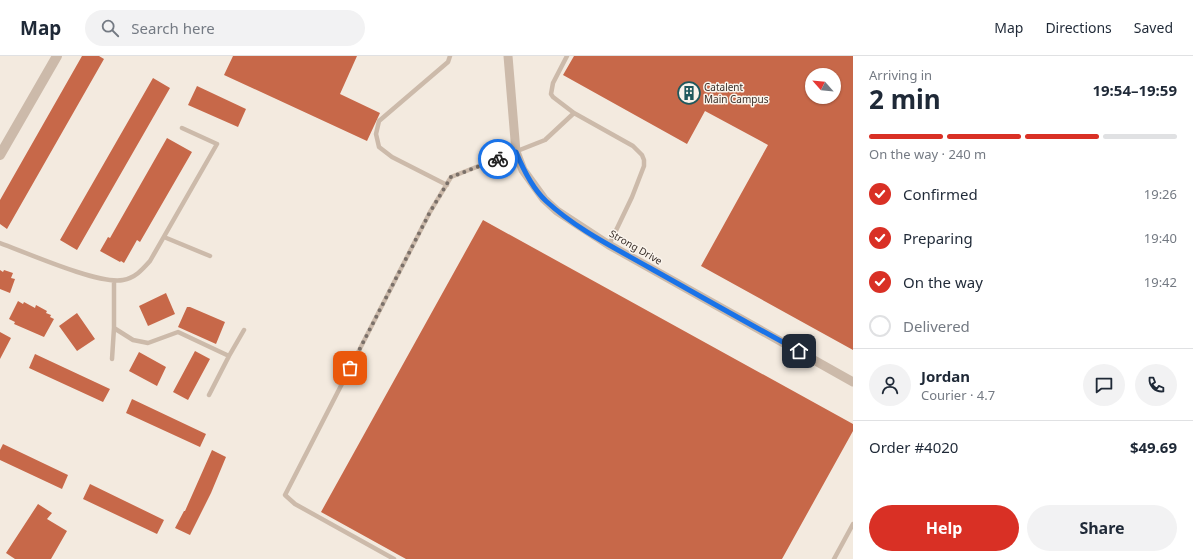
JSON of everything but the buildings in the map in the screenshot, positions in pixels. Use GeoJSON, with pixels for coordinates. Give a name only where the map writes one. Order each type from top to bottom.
{"type":"FeatureCollection","features":[{"type":"Feature","properties":{"kind":"street"},"geometry":{"type":"LineString","coordinates":[[0,155],[57,56]]}},
{"type":"Feature","properties":{"kind":"street","name":"Strong Drive"},"geometry":{"type":"LineString","coordinates":[[508,56],[514,143],[516,152],[523,170],[544,200],[609,245],[853,382]]}},
{"type":"Feature","properties":{"kind":"lane"},"geometry":{"type":"LineString","coordinates":[[446,185],[392,157],[379,147],[376,134],[379,121],[448,62],[450,56]]}},
{"type":"Feature","properties":{"kind":"lane"},"geometry":{"type":"LineString","coordinates":[[567,56],[553,83],[551,94],[553,97],[574,112],[633,146],[642,155],[644,160],[644,166],[632,197],[609,245]]}},
{"type":"Feature","properties":{"kind":"lane"},"geometry":{"type":"LineString","coordinates":[[394,559],[295,504],[285,495],[430,212],[451,177],[545,140],[574,112]]}},
{"type":"Feature","properties":{"kind":"lane"},"geometry":{"type":"LineString","coordinates":[[0,243],[103,280],[122,280],[137,274],[143,269],[164,237],[217,144],[182,128]]}},
{"type":"Feature","properties":{"kind":"lane"},"geometry":{"type":"LineString","coordinates":[[164,237],[210,256]]}},
{"type":"Feature","properties":{"kind":"lane"},"geometry":{"type":"LineString","coordinates":[[112,359],[114,328],[114,281]]}},
{"type":"Feature","properties":{"kind":"lane"},"geometry":{"type":"LineString","coordinates":[[114,328],[133,340],[148,343],[178,332],[229,356]]}},
{"type":"Feature","properties":{"kind":"lane"},"geometry":{"type":"LineString","coordinates":[[208,395],[244,330]]}},
{"type":"Feature","properties":{"kind":"lane"},"geometry":{"type":"LineString","coordinates":[[834,559],[853,524]]}},
{"type":"Feature","properties":{"kind":"way so far"},"geometry":{"type":"LineString","coordinates":[[350,368],[430,212],[451,177],[498,159]]}},
{"type":"Feature","properties":{"kind":"place","name":"Catalent Main Campus"},"geometry":{"type":"Point","coordinates":[689,93]}},
{"type":"Feature","properties":{"kind":"route"},"geometry":{"type":"LineString","coordinates":[[498,159],[516,152],[523,170],[544,200],[582,228],[609,245],[799,351]]}}]}
